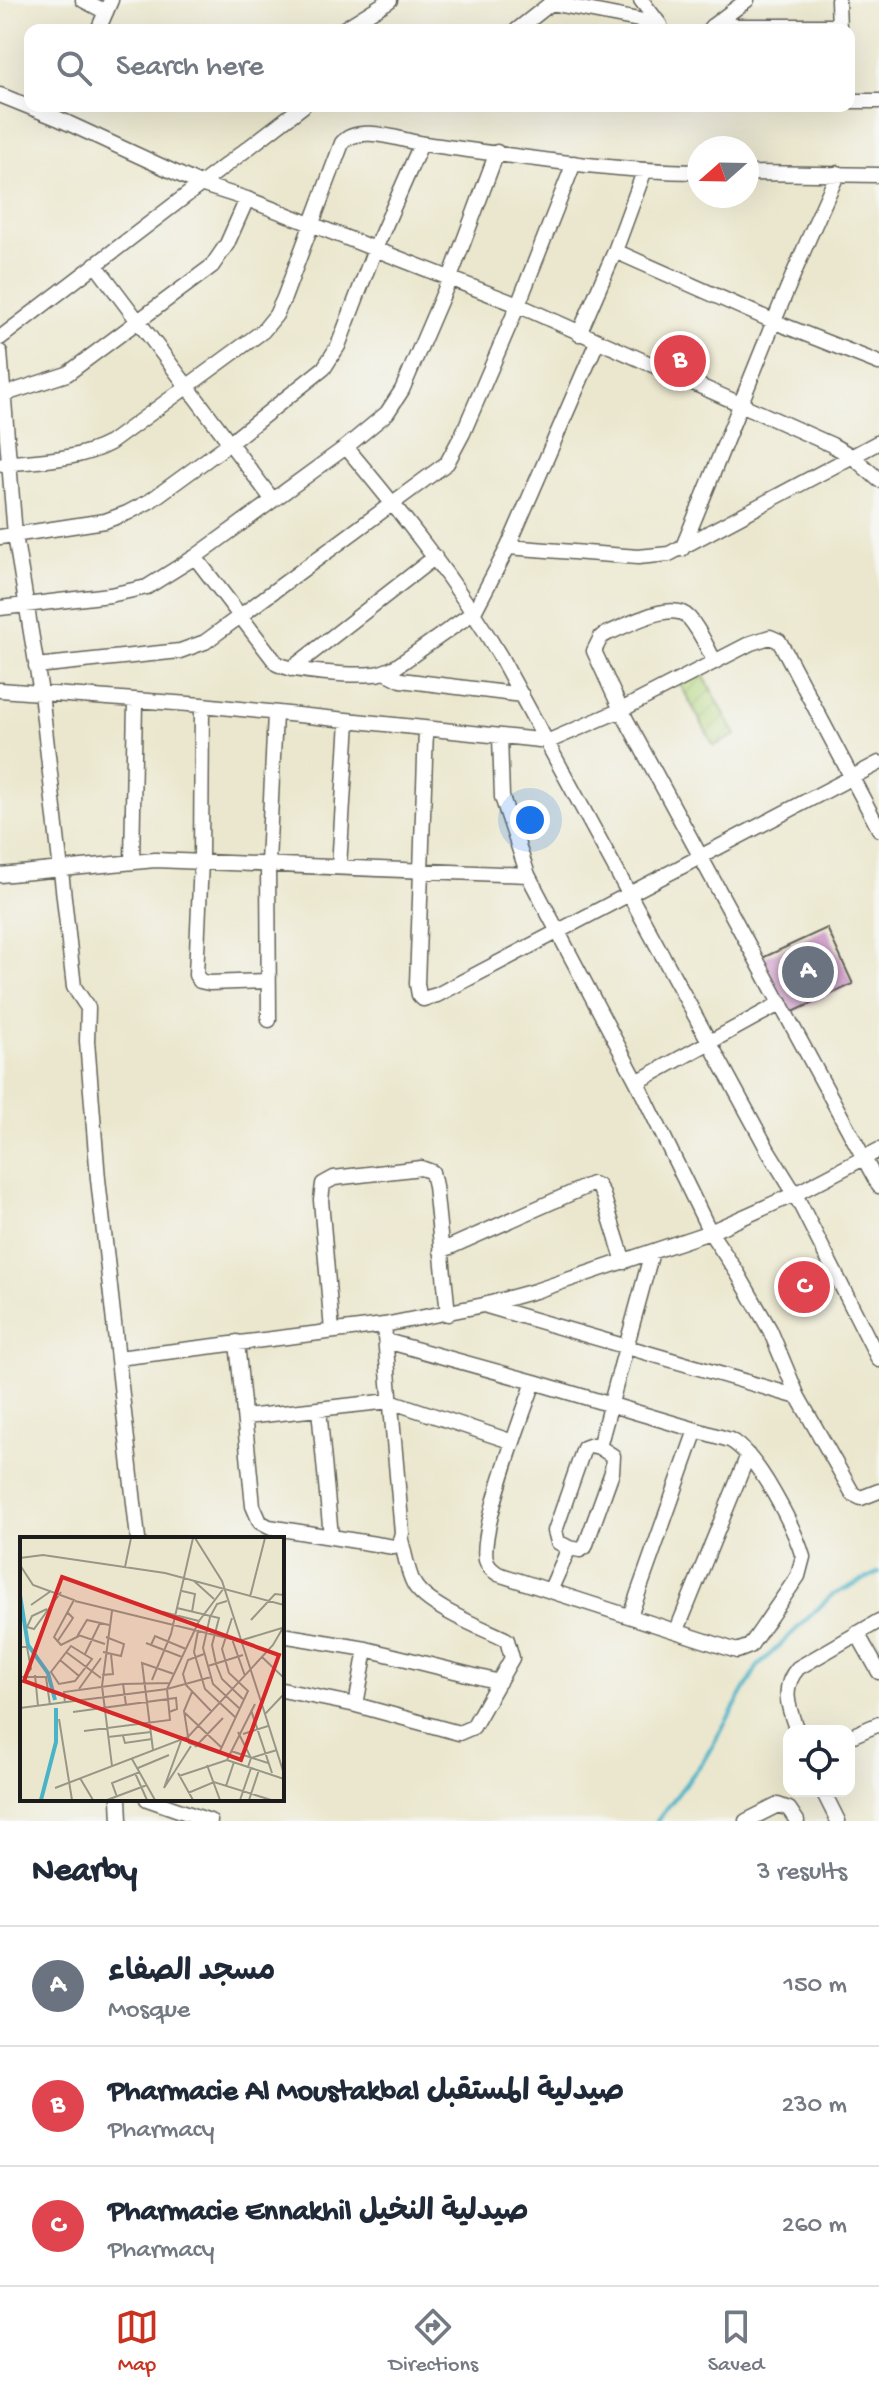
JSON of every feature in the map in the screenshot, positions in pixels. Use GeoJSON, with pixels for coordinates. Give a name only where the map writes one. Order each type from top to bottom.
{"type":"FeatureCollection","features":[{"type":"Feature","properties":{"kind":"street"},"geometry":{"type":"LineString","coordinates":[[83,0],[109,6]]}},
{"type":"Feature","properties":{"kind":"street"},"geometry":{"type":"LineString","coordinates":[[352,24],[390,0]]}},
{"type":"Feature","properties":{"kind":"street"},"geometry":{"type":"LineString","coordinates":[[641,0],[659,24]]}},
{"type":"Feature","properties":{"kind":"street"},"geometry":{"type":"LineString","coordinates":[[715,24],[747,0]]}},
{"type":"Feature","properties":{"kind":"street"},"geometry":{"type":"LineString","coordinates":[[838,0],[839,24]]}},
{"type":"Feature","properties":{"kind":"street"},"geometry":{"type":"LineString","coordinates":[[525,24],[553,2],[648,24]]}},
{"type":"Feature","properties":{"kind":"street"},"geometry":{"type":"LineString","coordinates":[[0,95],[24,102]]}},
{"type":"Feature","properties":{"kind":"street"},"geometry":{"type":"LineString","coordinates":[[855,101],[879,101]]}},
{"type":"Feature","properties":{"kind":"street"},"geometry":{"type":"LineString","coordinates":[[60,112],[200,184],[247,199],[518,305],[832,445],[853,457],[879,480]]}},
{"type":"Feature","properties":{"kind":"street"},"geometry":{"type":"LineString","coordinates":[[0,338],[295,112]]}},
{"type":"Feature","properties":{"kind":"street"},"geometry":{"type":"LineString","coordinates":[[5,464],[94,452],[269,325],[284,298],[346,138],[363,134],[644,172],[687,172]]}},
{"type":"Feature","properties":{"kind":"street"},"geometry":{"type":"LineString","coordinates":[[8,536],[105,521],[150,501],[317,374],[331,359],[421,144]]}},
{"type":"Feature","properties":{"kind":"street"},"geometry":{"type":"LineString","coordinates":[[0,608],[135,591],[163,579],[346,447],[394,404],[450,278],[497,152]]}},
{"type":"Feature","properties":{"kind":"street"},"geometry":{"type":"LineString","coordinates":[[36,666],[180,651],[205,642],[441,469],[452,456],[518,305],[574,163]]}},
{"type":"Feature","properties":{"kind":"street"},"geometry":{"type":"LineString","coordinates":[[579,334],[615,251],[644,172]]}},
{"type":"Feature","properties":{"kind":"street"},"geometry":{"type":"LineString","coordinates":[[759,173],[879,175]]}},
{"type":"Feature","properties":{"kind":"street"},"geometry":{"type":"LineString","coordinates":[[682,549],[800,256],[838,173]]}},
{"type":"Feature","properties":{"kind":"street"},"geometry":{"type":"LineString","coordinates":[[5,394],[67,374],[212,266],[227,244],[247,199]]}},
{"type":"Feature","properties":{"kind":"street"},"geometry":{"type":"LineString","coordinates":[[615,251],[775,322],[879,363]]}},
{"type":"Feature","properties":{"kind":"street"},"geometry":{"type":"LineString","coordinates":[[95,264],[272,499]]}},
{"type":"Feature","properties":{"kind":"street"},"geometry":{"type":"LineString","coordinates":[[195,557],[272,660],[291,669],[371,675],[385,672],[474,612],[508,547],[597,342]]}},
{"type":"Feature","properties":{"kind":"street"},"geometry":{"type":"LineString","coordinates":[[0,352],[5,394],[8,536],[26,606],[41,693],[74,987],[88,1008],[87,1041],[97,1165],[138,1537]]}},
{"type":"Feature","properties":{"kind":"street"},"geometry":{"type":"LineString","coordinates":[[508,547],[638,557],[669,554],[879,442]]}},
{"type":"Feature","properties":{"kind":"street"},"geometry":{"type":"LineString","coordinates":[[346,447],[435,557],[474,612],[549,741],[710,1043],[795,1194],[879,1360]]}},
{"type":"Feature","properties":{"kind":"street"},"geometry":{"type":"LineString","coordinates":[[291,669],[435,557]]}},
{"type":"Feature","properties":{"kind":"street"},"geometry":{"type":"LineString","coordinates":[[715,662],[689,618],[675,610],[608,633],[601,637],[594,651],[621,710],[879,1186]]}},
{"type":"Feature","properties":{"kind":"street"},"geometry":{"type":"LineString","coordinates":[[0,690],[202,705],[549,741],[621,710],[764,637],[779,641],[879,829]]}},
{"type":"Feature","properties":{"kind":"street"},"geometry":{"type":"LineString","coordinates":[[385,672],[401,680],[522,695]]}},
{"type":"Feature","properties":{"kind":"street"},"geometry":{"type":"LineString","coordinates":[[132,862],[135,701]]}},
{"type":"Feature","properties":{"kind":"street"},"geometry":{"type":"LineString","coordinates":[[202,705],[201,861],[195,968],[198,978],[209,983],[268,981]]}},
{"type":"Feature","properties":{"kind":"street"},"geometry":{"type":"LineString","coordinates":[[269,1020],[268,863],[275,714]]}},
{"type":"Feature","properties":{"kind":"street"},"geometry":{"type":"LineString","coordinates":[[339,867],[348,721]]}},
{"type":"Feature","properties":{"kind":"street"},"geometry":{"type":"LineString","coordinates":[[426,730],[417,984],[423,999],[437,995],[879,763]]}},
{"type":"Feature","properties":{"kind":"street"},"geometry":{"type":"LineString","coordinates":[[500,736],[502,797],[528,875],[637,1082],[710,1232],[770,1330],[798,1397],[853,1494],[861,1498],[879,1491]]}},
{"type":"Feature","properties":{"kind":"street"},"geometry":{"type":"LineString","coordinates":[[0,875],[132,862],[201,861],[528,875]]}},
{"type":"Feature","properties":{"kind":"street"},"geometry":{"type":"LineString","coordinates":[[637,1082],[781,1003]]}},
{"type":"Feature","properties":{"kind":"street"},"geometry":{"type":"LineString","coordinates":[[118,1358],[384,1325],[484,1305],[710,1232],[795,1194],[879,1150]]}},
{"type":"Feature","properties":{"kind":"street"},"geometry":{"type":"LineString","coordinates":[[332,1331],[321,1200],[321,1189],[328,1180],[421,1168],[429,1170],[435,1186],[448,1314]]}},
{"type":"Feature","properties":{"kind":"street"},"geometry":{"type":"LineString","coordinates":[[441,1251],[592,1184],[598,1186],[603,1195],[624,1262]]}},
{"type":"Feature","properties":{"kind":"street"},"geometry":{"type":"LineString","coordinates":[[599,1447],[652,1252]]}},
{"type":"Feature","properties":{"kind":"street"},"geometry":{"type":"LineString","coordinates":[[484,1305],[798,1397]]}},
{"type":"Feature","properties":{"kind":"street"},"geometry":{"type":"LineString","coordinates":[[284,1690],[356,1705],[459,1733],[465,1732],[476,1722],[512,1658],[507,1640],[453,1613],[421,1592],[411,1576],[401,1540],[384,1325]]}},
{"type":"Feature","properties":{"kind":"street"},"geometry":{"type":"LineString","coordinates":[[386,1341],[534,1382],[611,1404],[730,1440],[748,1455],[762,1473],[796,1539],[803,1566],[746,1649],[737,1651],[498,1574],[487,1561],[493,1512],[534,1382]]}},
{"type":"Feature","properties":{"kind":"street"},"geometry":{"type":"LineString","coordinates":[[237,1342],[253,1506],[260,1522],[269,1527],[387,1547],[397,1546],[401,1540]]}},
{"type":"Feature","properties":{"kind":"street"},"geometry":{"type":"LineString","coordinates":[[245,1417],[390,1401],[513,1442]]}},
{"type":"Feature","properties":{"kind":"street"},"geometry":{"type":"LineString","coordinates":[[319,1409],[331,1536]]}},
{"type":"Feature","properties":{"kind":"street"},"geometry":{"type":"LineString","coordinates":[[630,1616],[696,1430]]}},
{"type":"Feature","properties":{"kind":"street"},"geometry":{"type":"LineString","coordinates":[[592,1445],[599,1447],[613,1456],[612,1472],[585,1547],[580,1550],[569,1548],[558,1542],[555,1531],[584,1448],[592,1445]]}},
{"type":"Feature","properties":{"kind":"street"},"geometry":{"type":"LineString","coordinates":[[677,1630],[748,1455]]}},
{"type":"Feature","properties":{"kind":"street"},"geometry":{"type":"LineString","coordinates":[[550,1591],[569,1548]]}},
{"type":"Feature","properties":{"kind":"street"},"geometry":{"type":"LineString","coordinates":[[795,1725],[786,1695],[791,1675],[879,1621]]}},
{"type":"Feature","properties":{"kind":"street"},"geometry":{"type":"LineString","coordinates":[[857,1633],[879,1672]]}},
{"type":"Feature","properties":{"kind":"street"},"geometry":{"type":"LineString","coordinates":[[284,1635],[366,1649],[499,1682]]}},
{"type":"Feature","properties":{"kind":"street"},"geometry":{"type":"LineString","coordinates":[[356,1705],[366,1649]]}},
{"type":"Feature","properties":{"kind":"street"},"geometry":{"type":"LineString","coordinates":[[855,1734],[879,1724]]}},
{"type":"Feature","properties":{"kind":"street"},"geometry":{"type":"LineString","coordinates":[[826,1797],[838,1821]]}},
{"type":"Feature","properties":{"kind":"street"},"geometry":{"type":"LineString","coordinates":[[119,1801],[120,1821]]}},
{"type":"Feature","properties":{"kind":"street"},"geometry":{"type":"LineString","coordinates":[[159,1801],[183,1805],[210,1821]]}},
{"type":"Feature","properties":{"kind":"street"},"geometry":{"type":"LineString","coordinates":[[746,1821],[778,1805],[789,1809],[797,1821]]}},
{"type":"Feature","properties":{"kind":"green space"},"geometry":{"type":"Polygon","coordinates":[[[701,671],[736,735],[714,746],[679,682],[701,671]]]}},
{"type":"Feature","properties":{"kind":"building"},"geometry":{"type":"Polygon","coordinates":[[[827,928],[853,984],[791,1013],[760,959],[827,928]]]}},
{"type":"Feature","properties":{"kind":"waterway"},"geometry":{"type":"LineString","coordinates":[[657,1821],[704,1760],[758,1666],[831,1596],[879,1572]]}},
{"type":"Feature","properties":{"kind":"place","name":"Pharmacie Al Moustakbal صيدلية المستقبل"},"geometry":{"type":"Point","coordinates":[680,361]}},
{"type":"Feature","properties":{"kind":"place","name":"مسجد الصفاء"},"geometry":{"type":"Point","coordinates":[808,972]}},
{"type":"Feature","properties":{"kind":"place","name":"Pharmacie Ennakhil صيدلية النخيل"},"geometry":{"type":"Point","coordinates":[804,1287]}}]}
